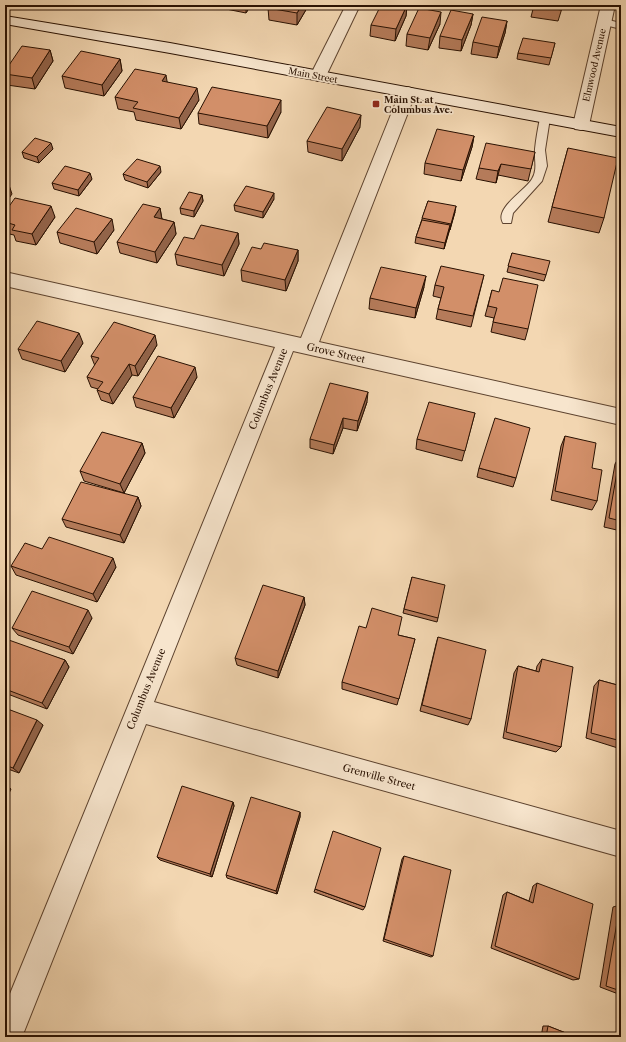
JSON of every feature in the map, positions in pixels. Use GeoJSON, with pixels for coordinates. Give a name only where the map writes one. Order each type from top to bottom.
{"type":"FeatureCollection","features":[{"type":"Feature","properties":{"kind":"street"},"geometry":{"type":"LineString","coordinates":[[318,76],[352,5]]}},
{"type":"Feature","properties":{"kind":"street","name":"Elmwood Avenue"},"geometry":{"type":"LineString","coordinates":[[581,125],[608,5]]}},
{"type":"Feature","properties":{"kind":"street","name":"Main Street"},"geometry":{"type":"LineString","coordinates":[[5,20],[170,48],[621,132]]}},
{"type":"Feature","properties":{"kind":"street","name":"Columbus Avenue"},"geometry":{"type":"LineString","coordinates":[[7,1037],[138,710],[408,92]]}},
{"type":"Feature","properties":{"kind":"street","name":"Grove Street"},"geometry":{"type":"LineString","coordinates":[[5,279],[621,417]]}},
{"type":"Feature","properties":{"kind":"street","name":"Grenville Street"},"geometry":{"type":"LineString","coordinates":[[138,710],[621,844]]}},
{"type":"Feature","properties":{"kind":"lane"},"geometry":{"type":"LineString","coordinates":[[604,22],[621,26]]}},
{"type":"Feature","properties":{"kind":"lane"},"geometry":{"type":"LineString","coordinates":[[507,220],[507,212],[537,181],[542,166],[540,150],[545,118]]}},
{"type":"Feature","properties":{"kind":"building"},"geometry":{"type":"Polygon","coordinates":[[[270,5],[302,5],[297,13],[268,8],[270,5]]]}},
{"type":"Feature","properties":{"kind":"building"},"geometry":{"type":"Polygon","coordinates":[[[381,5],[407,5],[396,29],[371,25],[381,5]]]}},
{"type":"Feature","properties":{"kind":"building"},"geometry":{"type":"Polygon","coordinates":[[[534,5],[562,5],[561,10],[534,5]]]}},
{"type":"Feature","properties":{"kind":"building"},"geometry":{"type":"Polygon","coordinates":[[[419,8],[441,12],[430,38],[407,34],[419,8]]]}},
{"type":"Feature","properties":{"kind":"building"},"geometry":{"type":"Polygon","coordinates":[[[451,10],[473,14],[462,40],[440,36],[451,10]]]}},
{"type":"Feature","properties":{"kind":"building"},"geometry":{"type":"Polygon","coordinates":[[[482,17],[507,21],[499,47],[473,42],[482,17]]]}},
{"type":"Feature","properties":{"kind":"building"},"geometry":{"type":"Polygon","coordinates":[[[523,38],[555,43],[551,58],[518,53],[523,38]]]}},
{"type":"Feature","properties":{"kind":"building"},"geometry":{"type":"Polygon","coordinates":[[[22,46],[50,50],[32,78],[5,74],[5,71],[22,46]]]}},
{"type":"Feature","properties":{"kind":"building"},"geometry":{"type":"Polygon","coordinates":[[[81,51],[120,59],[102,85],[62,76],[81,51]]]}},
{"type":"Feature","properties":{"kind":"building"},"geometry":{"type":"Polygon","coordinates":[[[135,69],[166,75],[162,81],[197,88],[179,118],[133,108],[138,102],[115,97],[135,69]]]}},
{"type":"Feature","properties":{"kind":"building"},"geometry":{"type":"Polygon","coordinates":[[[212,87],[281,100],[267,126],[198,113],[212,87]]]}},
{"type":"Feature","properties":{"kind":"building"},"geometry":{"type":"Polygon","coordinates":[[[327,107],[361,115],[342,149],[307,141],[327,107]]]}},
{"type":"Feature","properties":{"kind":"building"},"geometry":{"type":"Polygon","coordinates":[[[437,129],[474,136],[463,170],[425,163],[437,129]]]}},
{"type":"Feature","properties":{"kind":"building"},"geometry":{"type":"Polygon","coordinates":[[[35,138],[51,143],[37,157],[22,152],[35,138]]]}},
{"type":"Feature","properties":{"kind":"building"},"geometry":{"type":"Polygon","coordinates":[[[486,143],[535,152],[531,169],[501,164],[498,171],[479,168],[486,143]]]}},
{"type":"Feature","properties":{"kind":"building"},"geometry":{"type":"Polygon","coordinates":[[[568,148],[618,158],[604,218],[552,207],[568,148]]]}},
{"type":"Feature","properties":{"kind":"building"},"geometry":{"type":"Polygon","coordinates":[[[137,159],[160,166],[147,182],[123,174],[137,159]]]}},
{"type":"Feature","properties":{"kind":"building"},"geometry":{"type":"Polygon","coordinates":[[[65,166],[90,173],[78,190],[52,183],[65,166]]]}},
{"type":"Feature","properties":{"kind":"building"},"geometry":{"type":"Polygon","coordinates":[[[246,186],[274,193],[263,212],[234,205],[246,186]]]}},
{"type":"Feature","properties":{"kind":"building"},"geometry":{"type":"Polygon","coordinates":[[[189,192],[202,195],[194,211],[180,208],[189,192]]]}},
{"type":"Feature","properties":{"kind":"building"},"geometry":{"type":"Polygon","coordinates":[[[15,198],[51,206],[32,234],[12,230],[15,225],[5,222],[5,212],[15,198]]]}},
{"type":"Feature","properties":{"kind":"building"},"geometry":{"type":"Polygon","coordinates":[[[428,201],[456,206],[451,224],[422,218],[428,201]]]}},
{"type":"Feature","properties":{"kind":"building"},"geometry":{"type":"Polygon","coordinates":[[[143,204],[160,208],[154,217],[174,222],[155,252],[117,242],[143,204]]]}},
{"type":"Feature","properties":{"kind":"building"},"geometry":{"type":"Polygon","coordinates":[[[76,208],[112,219],[94,242],[57,232],[76,208]]]}},
{"type":"Feature","properties":{"kind":"building"},"geometry":{"type":"Polygon","coordinates":[[[422,220],[450,225],[445,243],[416,237],[422,220]]]}},
{"type":"Feature","properties":{"kind":"building"},"geometry":{"type":"Polygon","coordinates":[[[201,225],[238,233],[222,265],[175,254],[184,237],[194,239],[201,225]]]}},
{"type":"Feature","properties":{"kind":"building"},"geometry":{"type":"Polygon","coordinates":[[[264,243],[298,250],[285,280],[241,270],[252,247],[261,249],[264,243]]]}},
{"type":"Feature","properties":{"kind":"building"},"geometry":{"type":"Polygon","coordinates":[[[512,253],[550,261],[546,275],[508,266],[512,253]]]}},
{"type":"Feature","properties":{"kind":"building"},"geometry":{"type":"Polygon","coordinates":[[[441,266],[484,275],[473,316],[438,309],[444,287],[435,285],[441,266]]]}},
{"type":"Feature","properties":{"kind":"building"},"geometry":{"type":"Polygon","coordinates":[[[381,267],[426,276],[416,308],[370,298],[381,267]]]}},
{"type":"Feature","properties":{"kind":"building"},"geometry":{"type":"Polygon","coordinates":[[[503,278],[538,285],[528,329],[493,322],[497,308],[488,306],[492,290],[499,292],[503,278]]]}},
{"type":"Feature","properties":{"kind":"building"},"geometry":{"type":"Polygon","coordinates":[[[37,321],[79,333],[61,361],[18,349],[37,321]]]}},
{"type":"Feature","properties":{"kind":"building"},"geometry":{"type":"Polygon","coordinates":[[[114,322],[155,335],[135,366],[129,364],[109,394],[97,390],[103,382],[87,377],[99,358],[91,356],[114,322]]]}},
{"type":"Feature","properties":{"kind":"building"},"geometry":{"type":"Polygon","coordinates":[[[158,356],[195,367],[171,408],[133,397],[158,356]]]}},
{"type":"Feature","properties":{"kind":"building"},"geometry":{"type":"Polygon","coordinates":[[[330,383],[368,392],[358,421],[343,418],[334,445],[310,439],[330,383]]]}},
{"type":"Feature","properties":{"kind":"building"},"geometry":{"type":"Polygon","coordinates":[[[429,402],[475,413],[465,451],[417,439],[429,402]]]}},
{"type":"Feature","properties":{"kind":"building"},"geometry":{"type":"Polygon","coordinates":[[[495,418],[530,428],[516,478],[479,468],[495,418]]]}},
{"type":"Feature","properties":{"kind":"building"},"geometry":{"type":"Polygon","coordinates":[[[102,432],[142,443],[120,484],[80,471],[102,432]]]}},
{"type":"Feature","properties":{"kind":"building"},"geometry":{"type":"Polygon","coordinates":[[[565,436],[596,443],[592,468],[602,470],[597,501],[555,491],[565,436]]]}},
{"type":"Feature","properties":{"kind":"building"},"geometry":{"type":"Polygon","coordinates":[[[621,455],[621,521],[609,518],[621,455]]]}},
{"type":"Feature","properties":{"kind":"building"},"geometry":{"type":"Polygon","coordinates":[[[81,482],[138,497],[120,535],[62,519],[81,482]]]}},
{"type":"Feature","properties":{"kind":"building"},"geometry":{"type":"Polygon","coordinates":[[[49,537],[113,558],[93,594],[11,566],[25,543],[42,549],[49,537]]]}},
{"type":"Feature","properties":{"kind":"building"},"geometry":{"type":"Polygon","coordinates":[[[412,577],[445,585],[438,618],[404,609],[412,577]]]}},
{"type":"Feature","properties":{"kind":"building"},"geometry":{"type":"Polygon","coordinates":[[[263,585],[304,597],[278,671],[235,658],[263,585]]]}},
{"type":"Feature","properties":{"kind":"building"},"geometry":{"type":"Polygon","coordinates":[[[32,591],[88,610],[69,647],[12,628],[32,591]]]}},
{"type":"Feature","properties":{"kind":"building"},"geometry":{"type":"Polygon","coordinates":[[[372,608],[402,617],[398,635],[415,639],[399,699],[342,682],[359,626],[366,628],[372,608]]]}},
{"type":"Feature","properties":{"kind":"building"},"geometry":{"type":"Polygon","coordinates":[[[438,637],[486,650],[471,719],[422,705],[438,637]]]}},
{"type":"Feature","properties":{"kind":"building"},"geometry":{"type":"Polygon","coordinates":[[[6,639],[65,660],[42,703],[5,689],[6,639]]]}},
{"type":"Feature","properties":{"kind":"building"},"geometry":{"type":"Polygon","coordinates":[[[542,659],[573,667],[561,747],[506,732],[518,666],[539,672],[542,659]]]}},
{"type":"Feature","properties":{"kind":"building"},"geometry":{"type":"Polygon","coordinates":[[[599,680],[621,686],[621,741],[591,733],[599,680]]]}},
{"type":"Feature","properties":{"kind":"building"},"geometry":{"type":"Polygon","coordinates":[[[5,708],[37,720],[13,768],[5,765],[5,708]]]}},
{"type":"Feature","properties":{"kind":"building"},"geometry":{"type":"Polygon","coordinates":[[[182,786],[233,802],[210,874],[157,857],[182,786]]]}},
{"type":"Feature","properties":{"kind":"building"},"geometry":{"type":"Polygon","coordinates":[[[251,797],[300,812],[276,891],[226,875],[251,797]]]}},
{"type":"Feature","properties":{"kind":"building"},"geometry":{"type":"Polygon","coordinates":[[[333,831],[381,848],[365,907],[315,889],[333,831]]]}},
{"type":"Feature","properties":{"kind":"building"},"geometry":{"type":"Polygon","coordinates":[[[404,856],[451,870],[433,956],[384,939],[404,856]]]}},
{"type":"Feature","properties":{"kind":"building"},"geometry":{"type":"Polygon","coordinates":[[[537,883],[593,904],[579,979],[495,946],[507,892],[533,903],[537,883]]]}},
{"type":"Feature","properties":{"kind":"building"},"geometry":{"type":"Polygon","coordinates":[[[621,905],[621,991],[606,986],[621,905]]]}},
{"type":"Feature","properties":{"kind":"building"},"geometry":{"type":"Polygon","coordinates":[[[548,1026],[576,1037],[546,1037],[548,1026]]]}},
{"type":"Feature","properties":{"kind":"place","name":"Main St. at Columbus Ave."},"geometry":{"type":"Point","coordinates":[376,104]}}]}
